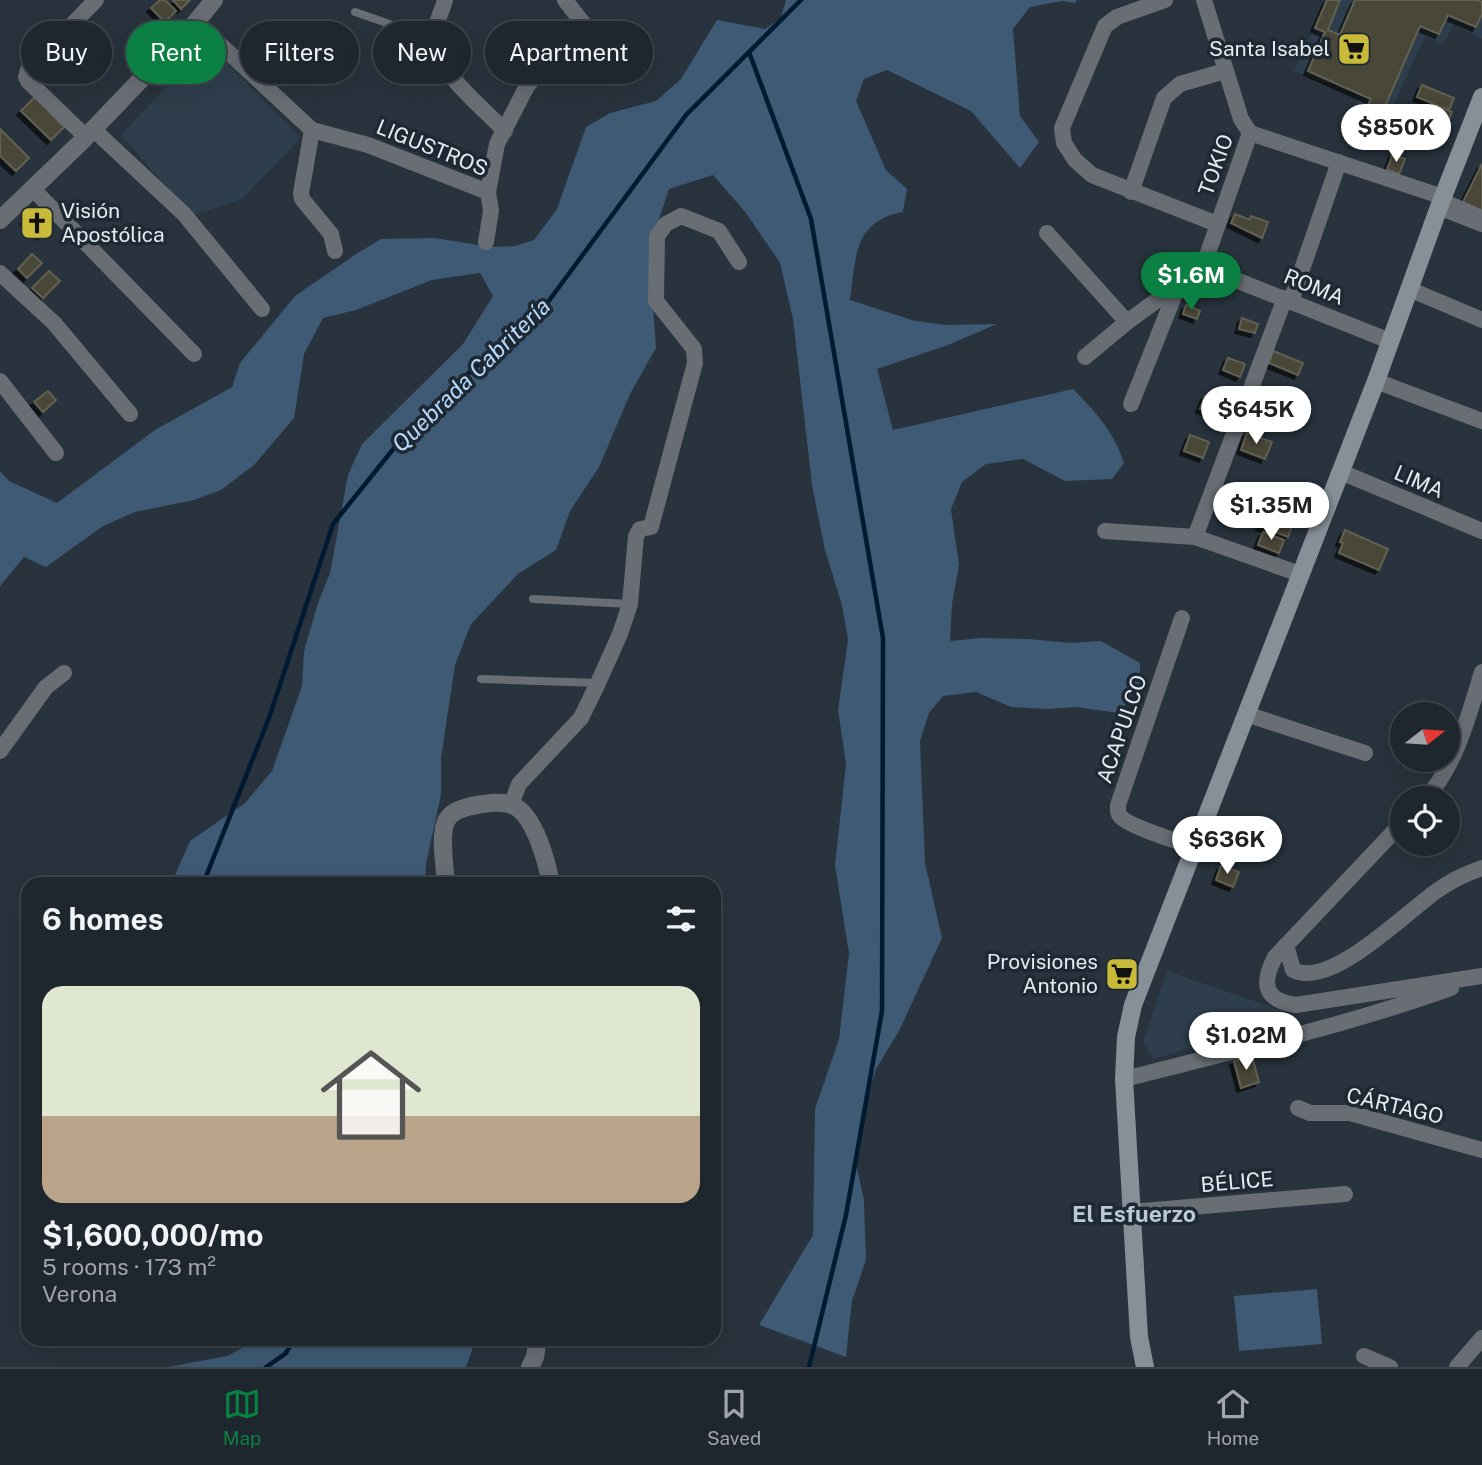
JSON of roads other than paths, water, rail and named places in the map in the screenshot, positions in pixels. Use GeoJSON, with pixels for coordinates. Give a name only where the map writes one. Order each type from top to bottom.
{"type":"FeatureCollection","features":[{"type":"Feature","properties":{"kind":"main road"},"geometry":{"type":"LineString","coordinates":[[1145,1367],[1139,1337],[1124,1079],[1126,1037],[1133,1005],[1376,381],[1482,97]]}},
{"type":"Feature","properties":{"kind":"street"},"geometry":{"type":"LineString","coordinates":[[96,0],[28,70],[28,81],[184,214],[262,309]]}},
{"type":"Feature","properties":{"kind":"street"},"geometry":{"type":"LineString","coordinates":[[439,21],[445,0]]}},
{"type":"Feature","properties":{"kind":"street"},"geometry":{"type":"LineString","coordinates":[[565,0],[581,21]]}},
{"type":"Feature","properties":{"kind":"street"},"geometry":{"type":"LineString","coordinates":[[1165,0],[1117,17],[1105,26],[1062,128],[1064,143],[1075,160],[1092,175],[1217,224]]}},
{"type":"Feature","properties":{"kind":"street","name":"TOKIO"},"geometry":{"type":"LineString","coordinates":[[1203,267],[1250,133],[1241,119],[1204,0]]}},
{"type":"Feature","properties":{"kind":"street"},"geometry":{"type":"LineString","coordinates":[[198,21],[210,2]]}},
{"type":"Feature","properties":{"kind":"street","name":"LIGUSTROS"},"geometry":{"type":"LineString","coordinates":[[226,49],[312,130],[368,145],[488,192],[491,211],[486,243]]}},
{"type":"Feature","properties":{"kind":"street"},"geometry":{"type":"LineString","coordinates":[[1131,192],[1164,98],[1169,91],[1180,84],[1225,71]]}},
{"type":"Feature","properties":{"kind":"street"},"geometry":{"type":"LineString","coordinates":[[0,220],[137,84]]}},
{"type":"Feature","properties":{"kind":"street"},"geometry":{"type":"LineString","coordinates":[[462,84],[505,131]]}},
{"type":"Feature","properties":{"kind":"street"},"geometry":{"type":"LineString","coordinates":[[488,192],[497,144],[529,84]]}},
{"type":"Feature","properties":{"kind":"street"},"geometry":{"type":"LineString","coordinates":[[312,130],[302,199],[331,234],[335,251]]}},
{"type":"Feature","properties":{"kind":"street"},"geometry":{"type":"LineString","coordinates":[[1250,133],[1339,162],[1441,202],[1482,224]]}},
{"type":"Feature","properties":{"kind":"street"},"geometry":{"type":"LineString","coordinates":[[1195,537],[1339,162]]}},
{"type":"Feature","properties":{"kind":"street"},"geometry":{"type":"LineString","coordinates":[[32,188],[194,355]]}},
{"type":"Feature","properties":{"kind":"street"},"geometry":{"type":"LineString","coordinates":[[511,805],[519,785],[581,718],[620,634],[630,604],[636,536],[640,529],[651,527],[695,363],[694,349],[656,301],[657,236],[666,224],[681,216],[719,231],[739,262]]}},
{"type":"Feature","properties":{"kind":"street"},"geometry":{"type":"LineString","coordinates":[[1047,233],[1128,322]]}},
{"type":"Feature","properties":{"kind":"street"},"geometry":{"type":"LineString","coordinates":[[1085,357],[1203,267]]}},
{"type":"Feature","properties":{"kind":"street","name":"ROMA"},"geometry":{"type":"LineString","coordinates":[[1203,267],[1390,341]]}},
{"type":"Feature","properties":{"kind":"street"},"geometry":{"type":"LineString","coordinates":[[0,273],[54,323],[130,414]]}},
{"type":"Feature","properties":{"kind":"street"},"geometry":{"type":"LineString","coordinates":[[1131,404],[1178,286]]}},
{"type":"Feature","properties":{"kind":"street"},"geometry":{"type":"LineString","coordinates":[[1409,289],[1482,320]]}},
{"type":"Feature","properties":{"kind":"street"},"geometry":{"type":"LineString","coordinates":[[0,381],[56,453]]}},
{"type":"Feature","properties":{"kind":"street"},"geometry":{"type":"LineString","coordinates":[[1376,381],[1482,421]]}},
{"type":"Feature","properties":{"kind":"street","name":"LIMA"},"geometry":{"type":"LineString","coordinates":[[1341,472],[1482,531]]}},
{"type":"Feature","properties":{"kind":"street"},"geometry":{"type":"LineString","coordinates":[[1105,531],[1195,537],[1300,574]]}},
{"type":"Feature","properties":{"kind":"street","name":"ACAPULCO"},"geometry":{"type":"LineString","coordinates":[[1181,618],[1118,812],[1120,817],[1135,826],[1194,847]]}},
{"type":"Feature","properties":{"kind":"street"},"geometry":{"type":"LineString","coordinates":[[1434,786],[1474,720],[1482,672]]}},
{"type":"Feature","properties":{"kind":"street"},"geometry":{"type":"LineString","coordinates":[[0,751],[46,687],[64,673]]}},
{"type":"Feature","properties":{"kind":"street"},"geometry":{"type":"LineString","coordinates":[[1246,714],[1365,752]]}},
{"type":"Feature","properties":{"kind":"street"},"geometry":{"type":"LineString","coordinates":[[446,877],[443,834],[450,814],[473,806],[498,803],[517,807],[531,825],[550,877]]}},
{"type":"Feature","properties":{"kind":"street"},"geometry":{"type":"LineString","coordinates":[[1390,836],[1275,957],[1267,972],[1265,984],[1271,994],[1281,1003],[1307,1004],[1479,977]]}},
{"type":"Feature","properties":{"kind":"street"},"geometry":{"type":"LineString","coordinates":[[1286,945],[1293,970],[1301,974],[1319,972],[1366,947],[1438,890],[1467,873],[1482,868]]}},
{"type":"Feature","properties":{"kind":"street"},"geometry":{"type":"LineString","coordinates":[[1124,1079],[1343,1023],[1395,1008],[1479,977]]}},
{"type":"Feature","properties":{"kind":"street","name":"CÁRTAGO"},"geometry":{"type":"LineString","coordinates":[[1298,1108],[1310,1113],[1350,1113],[1482,1150]]}},
{"type":"Feature","properties":{"kind":"street","name":"BÉLICE"},"geometry":{"type":"LineString","coordinates":[[1131,1212],[1345,1194]]}},
{"type":"Feature","properties":{"kind":"street"},"geometry":{"type":"LineString","coordinates":[[1457,1367],[1482,1338]]}},
{"type":"Feature","properties":{"kind":"street"},"geometry":{"type":"LineString","coordinates":[[530,1367],[537,1346]]}},
{"type":"Feature","properties":{"kind":"street"},"geometry":{"type":"LineString","coordinates":[[1364,1356],[1390,1367]]}},
{"type":"Feature","properties":{"kind":"lane"},"geometry":{"type":"LineString","coordinates":[[355,12],[381,21]]}},
{"type":"Feature","properties":{"kind":"lane"},"geometry":{"type":"LineString","coordinates":[[1441,202],[1482,214]]}},
{"type":"Feature","properties":{"kind":"lane"},"geometry":{"type":"LineString","coordinates":[[533,599],[630,604]]}},
{"type":"Feature","properties":{"kind":"lane"},"geometry":{"type":"LineString","coordinates":[[481,679],[598,683]]}},
{"type":"Feature","properties":{"kind":"waterway","name":"Quebrada Cabritería"},"geometry":{"type":"LineString","coordinates":[[206,877],[269,718],[333,524],[407,432],[545,306],[686,115],[801,0]]}},
{"type":"Feature","properties":{"kind":"waterway"},"geometry":{"type":"LineString","coordinates":[[749,52],[811,219],[883,638],[882,1011],[846,1215],[809,1367]]}},
{"type":"Feature","properties":{"kind":"waterway","name":"Quebrada Cabritería"},"geometry":{"type":"LineString","coordinates":[[266,1367],[285,1354],[290,1346]]}},
{"type":"Feature","properties":{"kind":"place","name":"Santa Isabel"},"geometry":{"type":"Point","coordinates":[1354,49]}},
{"type":"Feature","properties":{"kind":"place","name":"Visión Apostólica"},"geometry":{"type":"Point","coordinates":[37,223]}},
{"type":"Feature","properties":{"kind":"place","name":"Provisiones Antonio"},"geometry":{"type":"Point","coordinates":[1122,974]}},
{"type":"Feature","properties":{"kind":"district","name":"El Esfuerzo"},"geometry":{"type":"Point","coordinates":[1134,1214]}}]}
